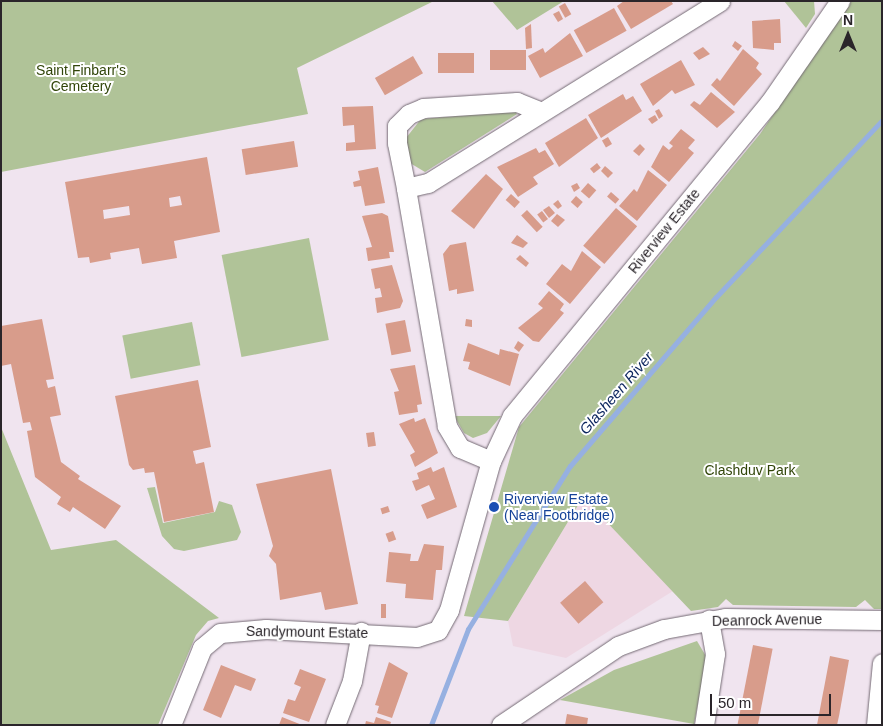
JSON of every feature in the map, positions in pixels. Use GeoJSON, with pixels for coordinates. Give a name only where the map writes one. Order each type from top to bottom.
{"type":"FeatureCollection","features":[{"type":"Feature","properties":{"kind":"street"},"geometry":{"type":"LineString","coordinates":[[406,188],[428,183],[539,111],[720,1]]}},
{"type":"Feature","properties":{"kind":"street","name":"Riverview Estate"},"geometry":{"type":"LineString","coordinates":[[417,637],[438,630],[447,615],[492,461],[512,416],[770,102],[840,1]]}},
{"type":"Feature","properties":{"kind":"street"},"geometry":{"type":"LineString","coordinates":[[492,461],[460,448],[447,426],[397,142],[398,126],[409,114],[423,108],[517,102],[539,111]]}},
{"type":"Feature","properties":{"kind":"street"},"geometry":{"type":"LineString","coordinates":[[704,725],[715,654],[709,620]]}},
{"type":"Feature","properties":{"kind":"street","name":"Deanrock Avenue"},"geometry":{"type":"LineString","coordinates":[[501,725],[618,646],[664,628],[709,620],[882,620]]}},
{"type":"Feature","properties":{"kind":"street","name":"Sandymount Estate"},"geometry":{"type":"LineString","coordinates":[[171,725],[202,648],[212,636],[228,632],[361,632],[417,637]]}},
{"type":"Feature","properties":{"kind":"street"},"geometry":{"type":"LineString","coordinates":[[335,725],[352,681],[361,632]]}},
{"type":"Feature","properties":{"kind":"street"},"geometry":{"type":"LineString","coordinates":[[876,725],[882,663]]}},
{"type":"Feature","properties":{"kind":"shaded area"},"geometry":{"type":"Polygon","coordinates":[[[583,497],[673,591],[566,658],[513,646],[508,621],[583,497]]]}},
{"type":"Feature","properties":{"kind":"green space","name":"Saint Finbarr's Cemetery"},"geometry":{"type":"Polygon","coordinates":[[[1,1],[434,1],[297,68],[308,114],[1,172],[1,1]]]}},
{"type":"Feature","properties":{"kind":"green space"},"geometry":{"type":"Polygon","coordinates":[[[492,1],[564,1],[517,30],[492,1]]]}},
{"type":"Feature","properties":{"kind":"green space"},"geometry":{"type":"Polygon","coordinates":[[[784,1],[814,1],[815,14],[806,28],[784,1]]]}},
{"type":"Feature","properties":{"kind":"green space","name":"Clashduv Park"},"geometry":{"type":"Polygon","coordinates":[[[851,1],[882,1],[882,609],[874,609],[865,600],[856,607],[733,605],[726,599],[718,607],[691,611],[583,497],[508,621],[464,616],[519,427],[760,134],[851,1]]]}},
{"type":"Feature","properties":{"kind":"green space"},"geometry":{"type":"Polygon","coordinates":[[[515,111],[517,114],[425,172],[410,163],[406,138],[421,119],[515,111]]]}},
{"type":"Feature","properties":{"kind":"green space"},"geometry":{"type":"Polygon","coordinates":[[[309,238],[329,340],[241,357],[222,255],[309,238]]]}},
{"type":"Feature","properties":{"kind":"green space"},"geometry":{"type":"Polygon","coordinates":[[[192,322],[200,365],[131,379],[122,336],[192,322]]]}},
{"type":"Feature","properties":{"kind":"green space"},"geometry":{"type":"Polygon","coordinates":[[[454,416],[501,416],[487,433],[473,438],[464,433],[454,416]]]}},
{"type":"Feature","properties":{"kind":"green space"},"geometry":{"type":"Polygon","coordinates":[[[1,427],[51,550],[116,540],[219,618],[208,621],[196,635],[158,725],[1,725],[1,427]]]}},
{"type":"Feature","properties":{"kind":"green space"},"geometry":{"type":"Polygon","coordinates":[[[155,487],[163,523],[215,512],[219,501],[232,505],[241,532],[237,540],[184,551],[174,549],[162,536],[147,488],[155,487]]]}},
{"type":"Feature","properties":{"kind":"green space"},"geometry":{"type":"Polygon","coordinates":[[[697,641],[707,658],[694,724],[560,700],[614,670],[697,641]]]}},
{"type":"Feature","properties":{"kind":"building"},"geometry":{"type":"Polygon","coordinates":[[[624,1],[671,1],[673,4],[631,29],[617,6],[624,1]]]}},
{"type":"Feature","properties":{"kind":"building"},"geometry":{"type":"Polygon","coordinates":[[[565,3],[571,14],[565,18],[559,6],[565,3]]]}},
{"type":"Feature","properties":{"kind":"building"},"geometry":{"type":"Polygon","coordinates":[[[614,8],[627,31],[586,53],[574,30],[614,8]]]}},
{"type":"Feature","properties":{"kind":"building"},"geometry":{"type":"Polygon","coordinates":[[[559,11],[563,19],[558,22],[553,14],[559,11]]]}},
{"type":"Feature","properties":{"kind":"building"},"geometry":{"type":"Polygon","coordinates":[[[780,19],[781,43],[774,43],[774,50],[753,48],[752,21],[780,19]]]}},
{"type":"Feature","properties":{"kind":"building"},"geometry":{"type":"Polygon","coordinates":[[[531,24],[532,48],[526,49],[525,28],[531,24]]]}},
{"type":"Feature","properties":{"kind":"building"},"geometry":{"type":"Polygon","coordinates":[[[570,33],[583,56],[540,78],[528,56],[543,48],[545,53],[570,33]]]}},
{"type":"Feature","properties":{"kind":"building"},"geometry":{"type":"Polygon","coordinates":[[[735,41],[742,46],[738,51],[732,46],[735,41]]]}},
{"type":"Feature","properties":{"kind":"building"},"geometry":{"type":"Polygon","coordinates":[[[703,47],[710,54],[699,60],[693,53],[703,47]]]}},
{"type":"Feature","properties":{"kind":"building"},"geometry":{"type":"Polygon","coordinates":[[[743,49],[759,63],[756,68],[762,74],[734,106],[711,85],[717,78],[720,81],[743,49]]]}},
{"type":"Feature","properties":{"kind":"building"},"geometry":{"type":"Polygon","coordinates":[[[490,50],[526,50],[526,70],[490,70],[490,50]]]}},
{"type":"Feature","properties":{"kind":"building"},"geometry":{"type":"Polygon","coordinates":[[[438,53],[474,53],[474,73],[438,73],[438,53]]]}},
{"type":"Feature","properties":{"kind":"building"},"geometry":{"type":"Polygon","coordinates":[[[413,56],[423,73],[385,95],[375,78],[413,56]]]}},
{"type":"Feature","properties":{"kind":"building"},"geometry":{"type":"Polygon","coordinates":[[[681,60],[695,85],[675,94],[672,90],[653,106],[640,84],[681,60]]]}},
{"type":"Feature","properties":{"kind":"building"},"geometry":{"type":"Polygon","coordinates":[[[711,92],[735,112],[717,128],[690,105],[694,101],[700,105],[711,92]]]}},
{"type":"Feature","properties":{"kind":"building"},"geometry":{"type":"Polygon","coordinates":[[[623,94],[626,100],[633,96],[642,111],[601,138],[588,115],[623,94]]]}},
{"type":"Feature","properties":{"kind":"building"},"geometry":{"type":"Polygon","coordinates":[[[373,106],[376,149],[346,151],[346,143],[355,142],[354,125],[343,126],[342,107],[373,106]]]}},
{"type":"Feature","properties":{"kind":"building"},"geometry":{"type":"Polygon","coordinates":[[[659,109],[663,116],[659,119],[655,111],[659,109]]]}},
{"type":"Feature","properties":{"kind":"building"},"geometry":{"type":"Polygon","coordinates":[[[655,115],[658,120],[652,124],[648,119],[655,115]]]}},
{"type":"Feature","properties":{"kind":"building"},"geometry":{"type":"Polygon","coordinates":[[[586,118],[598,138],[559,167],[545,143],[586,118]]]}},
{"type":"Feature","properties":{"kind":"building"},"geometry":{"type":"Polygon","coordinates":[[[681,129],[695,140],[688,148],[694,153],[669,182],[651,167],[663,145],[669,150],[673,146],[669,143],[681,129]]]}},
{"type":"Feature","properties":{"kind":"building"},"geometry":{"type":"Polygon","coordinates":[[[608,137],[612,144],[606,147],[602,140],[608,137]]]}},
{"type":"Feature","properties":{"kind":"building"},"geometry":{"type":"Polygon","coordinates":[[[294,141],[298,167],[246,175],[242,149],[294,141]]]}},
{"type":"Feature","properties":{"kind":"building"},"geometry":{"type":"Polygon","coordinates":[[[640,144],[645,149],[639,156],[633,151],[640,144]]]}},
{"type":"Feature","properties":{"kind":"building"},"geometry":{"type":"Polygon","coordinates":[[[536,148],[539,153],[545,150],[554,164],[533,177],[538,184],[518,197],[497,167],[536,148]]]}},
{"type":"Feature","properties":{"kind":"building"},"geometry":{"type":"Polygon","coordinates":[[[207,157],[220,232],[174,241],[177,258],[142,264],[139,248],[110,253],[111,259],[90,263],[89,257],[78,258],[65,182],[207,157]],[[180,196],[169,198],[170,207],[182,205],[180,196]],[[129,206],[103,210],[104,219],[130,215],[129,206]]]}},
{"type":"Feature","properties":{"kind":"building"},"geometry":{"type":"Polygon","coordinates":[[[597,163],[601,168],[594,173],[590,169],[597,163]]]}},
{"type":"Feature","properties":{"kind":"building"},"geometry":{"type":"Polygon","coordinates":[[[605,166],[613,173],[608,178],[601,171],[605,166]]]}},
{"type":"Feature","properties":{"kind":"building"},"geometry":{"type":"Polygon","coordinates":[[[378,167],[385,203],[365,206],[361,186],[354,187],[353,182],[360,180],[358,171],[378,167]]]}},
{"type":"Feature","properties":{"kind":"building"},"geometry":{"type":"Polygon","coordinates":[[[648,170],[667,185],[637,221],[619,206],[634,189],[637,192],[648,170]]]}},
{"type":"Feature","properties":{"kind":"building"},"geometry":{"type":"Polygon","coordinates":[[[486,174],[503,189],[474,229],[451,211],[486,174]]]}},
{"type":"Feature","properties":{"kind":"building"},"geometry":{"type":"Polygon","coordinates":[[[577,183],[580,188],[574,192],[571,186],[577,183]]]}},
{"type":"Feature","properties":{"kind":"building"},"geometry":{"type":"Polygon","coordinates":[[[588,183],[596,190],[589,199],[581,191],[588,183]]]}},
{"type":"Feature","properties":{"kind":"building"},"geometry":{"type":"Polygon","coordinates":[[[611,192],[619,199],[615,204],[607,197],[611,192]]]}},
{"type":"Feature","properties":{"kind":"building"},"geometry":{"type":"Polygon","coordinates":[[[511,194],[520,202],[515,208],[506,200],[511,194]]]}},
{"type":"Feature","properties":{"kind":"building"},"geometry":{"type":"Polygon","coordinates":[[[576,196],[583,202],[578,208],[571,202],[576,196]]]}},
{"type":"Feature","properties":{"kind":"building"},"geometry":{"type":"Polygon","coordinates":[[[558,200],[562,206],[558,209],[553,204],[558,200]]]}},
{"type":"Feature","properties":{"kind":"building"},"geometry":{"type":"Polygon","coordinates":[[[549,206],[555,213],[549,218],[543,210],[549,206]]]}},
{"type":"Feature","properties":{"kind":"building"},"geometry":{"type":"Polygon","coordinates":[[[616,208],[637,226],[604,264],[583,246],[616,208]]]}},
{"type":"Feature","properties":{"kind":"building"},"geometry":{"type":"Polygon","coordinates":[[[527,210],[543,227],[537,232],[521,215],[527,210]]]}},
{"type":"Feature","properties":{"kind":"building"},"geometry":{"type":"Polygon","coordinates":[[[542,211],[548,219],[543,223],[537,215],[542,211]]]}},
{"type":"Feature","properties":{"kind":"building"},"geometry":{"type":"Polygon","coordinates":[[[382,213],[388,216],[394,252],[389,252],[390,258],[368,261],[366,248],[372,247],[362,216],[382,213]]]}},
{"type":"Feature","properties":{"kind":"building"},"geometry":{"type":"Polygon","coordinates":[[[557,214],[565,220],[558,227],[551,221],[557,214]]]}},
{"type":"Feature","properties":{"kind":"building"},"geometry":{"type":"Polygon","coordinates":[[[517,235],[528,243],[523,248],[511,243],[517,235]]]}},
{"type":"Feature","properties":{"kind":"building"},"geometry":{"type":"Polygon","coordinates":[[[466,242],[474,291],[457,294],[457,289],[449,291],[443,254],[450,245],[466,242]]]}},
{"type":"Feature","properties":{"kind":"building"},"geometry":{"type":"Polygon","coordinates":[[[582,251],[601,267],[570,304],[546,284],[562,264],[571,271],[582,251]]]}},
{"type":"Feature","properties":{"kind":"building"},"geometry":{"type":"Polygon","coordinates":[[[520,255],[529,263],[526,267],[516,259],[520,255]]]}},
{"type":"Feature","properties":{"kind":"building"},"geometry":{"type":"Polygon","coordinates":[[[392,265],[403,301],[400,308],[377,313],[375,298],[382,297],[380,288],[375,289],[371,269],[392,265]]]}},
{"type":"Feature","properties":{"kind":"building"},"geometry":{"type":"Polygon","coordinates":[[[549,291],[564,304],[560,310],[564,313],[539,342],[533,341],[518,328],[543,308],[538,304],[549,291]]]}},
{"type":"Feature","properties":{"kind":"building"},"geometry":{"type":"Polygon","coordinates":[[[42,319],[54,379],[46,380],[48,388],[55,386],[61,415],[50,417],[61,462],[80,476],[78,479],[121,506],[105,529],[73,507],[70,512],[57,504],[61,497],[35,477],[27,431],[32,430],[30,422],[23,423],[11,364],[1,366],[1,326],[42,319]]]}},
{"type":"Feature","properties":{"kind":"building"},"geometry":{"type":"Polygon","coordinates":[[[466,319],[472,320],[472,327],[465,326],[466,319]]]}},
{"type":"Feature","properties":{"kind":"building"},"geometry":{"type":"Polygon","coordinates":[[[405,320],[411,351],[391,355],[385,324],[405,320]]]}},
{"type":"Feature","properties":{"kind":"building"},"geometry":{"type":"Polygon","coordinates":[[[518,341],[524,345],[519,352],[514,348],[518,341]]]}},
{"type":"Feature","properties":{"kind":"building"},"geometry":{"type":"Polygon","coordinates":[[[468,343],[499,355],[500,349],[519,354],[510,386],[468,369],[470,362],[463,361],[468,343]]]}},
{"type":"Feature","properties":{"kind":"building"},"geometry":{"type":"Polygon","coordinates":[[[415,365],[422,404],[417,405],[418,412],[399,415],[394,392],[399,391],[390,369],[415,365]]]}},
{"type":"Feature","properties":{"kind":"building"},"geometry":{"type":"Polygon","coordinates":[[[198,380],[211,447],[193,451],[196,464],[204,462],[214,512],[164,522],[154,472],[145,473],[144,468],[133,470],[129,465],[115,396],[198,380]]]}},
{"type":"Feature","properties":{"kind":"building"},"geometry":{"type":"Polygon","coordinates":[[[414,418],[415,422],[425,418],[438,453],[415,467],[410,455],[415,452],[399,424],[414,418]]]}},
{"type":"Feature","properties":{"kind":"building"},"geometry":{"type":"Polygon","coordinates":[[[374,432],[376,446],[368,447],[366,433],[374,432]]]}},
{"type":"Feature","properties":{"kind":"building"},"geometry":{"type":"Polygon","coordinates":[[[431,467],[433,472],[444,467],[457,507],[427,519],[421,505],[435,499],[429,485],[416,491],[412,481],[419,479],[417,473],[431,467]]]}},
{"type":"Feature","properties":{"kind":"building"},"geometry":{"type":"Polygon","coordinates":[[[331,469],[358,604],[325,610],[321,592],[280,600],[276,564],[269,556],[273,546],[256,484],[331,469]]]}},
{"type":"Feature","properties":{"kind":"building"},"geometry":{"type":"Polygon","coordinates":[[[388,506],[390,512],[382,514],[380,508],[388,506]]]}},
{"type":"Feature","properties":{"kind":"building"},"geometry":{"type":"Polygon","coordinates":[[[393,531],[396,539],[389,542],[386,534],[393,531]]]}},
{"type":"Feature","properties":{"kind":"building"},"geometry":{"type":"Polygon","coordinates":[[[424,544],[444,546],[442,570],[436,570],[433,600],[405,598],[406,584],[386,582],[389,552],[411,554],[410,561],[418,561],[424,544]]]}},
{"type":"Feature","properties":{"kind":"building"},"geometry":{"type":"Polygon","coordinates":[[[585,581],[603,602],[578,624],[560,603],[585,581]]]}},
{"type":"Feature","properties":{"kind":"building"},"geometry":{"type":"Polygon","coordinates":[[[381,604],[386,604],[386,618],[381,618],[381,604]]]}},
{"type":"Feature","properties":{"kind":"building"},"geometry":{"type":"Polygon","coordinates":[[[753,645],[773,649],[758,725],[738,725],[753,645]]]}},
{"type":"Feature","properties":{"kind":"building"},"geometry":{"type":"Polygon","coordinates":[[[830,656],[849,660],[839,716],[837,725],[817,725],[830,656]]]}},
{"type":"Feature","properties":{"kind":"building"},"geometry":{"type":"Polygon","coordinates":[[[389,662],[408,673],[392,718],[377,713],[379,706],[375,705],[389,662]]]}},
{"type":"Feature","properties":{"kind":"building"},"geometry":{"type":"Polygon","coordinates":[[[221,665],[256,679],[251,691],[235,685],[221,718],[203,710],[221,665]]]}},
{"type":"Feature","properties":{"kind":"building"},"geometry":{"type":"Polygon","coordinates":[[[300,669],[326,679],[309,722],[283,713],[288,699],[295,701],[301,687],[294,684],[300,669]]]}},
{"type":"Feature","properties":{"kind":"building"},"geometry":{"type":"Polygon","coordinates":[[[567,714],[588,718],[587,725],[565,725],[567,714]]]}},
{"type":"Feature","properties":{"kind":"building"},"geometry":{"type":"Polygon","coordinates":[[[282,717],[302,725],[279,725],[282,717]]]}},
{"type":"Feature","properties":{"kind":"building"},"geometry":{"type":"Polygon","coordinates":[[[376,717],[391,722],[390,725],[365,725],[366,721],[374,723],[376,717]]]}},
{"type":"Feature","properties":{"kind":"waterway","name":"Glasheen River"},"geometry":{"type":"LineString","coordinates":[[431,725],[468,629],[570,466],[716,297],[882,120]]}},
{"type":"Feature","properties":{"kind":"place","name":"Riverview Estate (Near Footbridge)"},"geometry":{"type":"Point","coordinates":[494,507]}}]}
